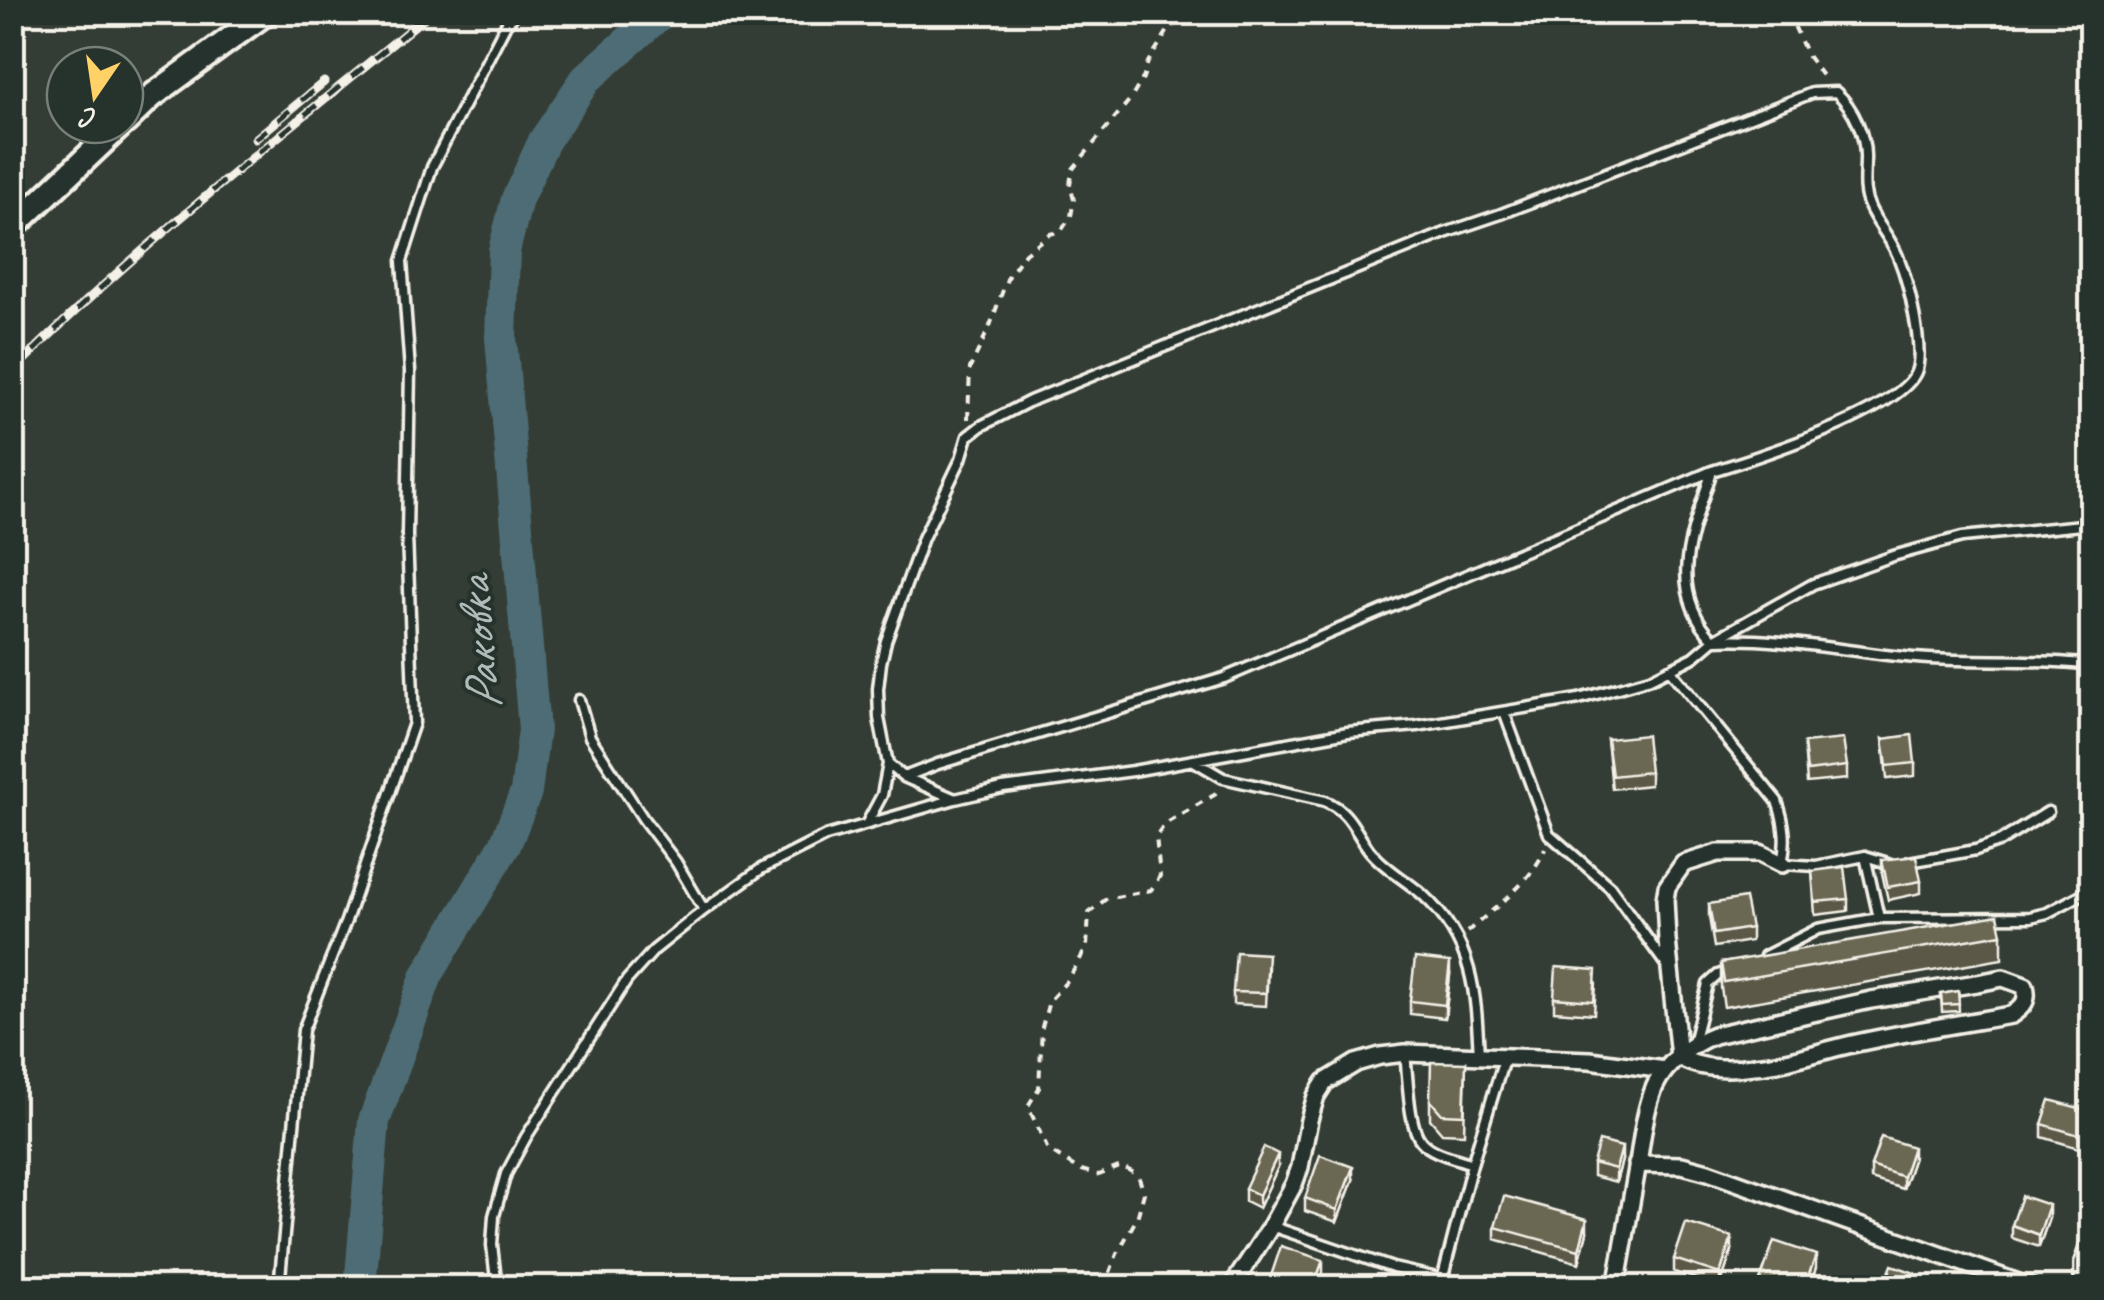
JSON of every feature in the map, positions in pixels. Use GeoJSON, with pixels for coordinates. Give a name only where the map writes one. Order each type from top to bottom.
{"type":"FeatureCollection","features":[{"type":"Feature","properties":{"kind":"main road"},"geometry":{"type":"LineString","coordinates":[[145,103],[267,12]]}},
{"type":"Feature","properties":{"kind":"main road"},"geometry":{"type":"LineString","coordinates":[[12,228],[100,145]]}},
{"type":"Feature","properties":{"kind":"street"},"geometry":{"type":"LineString","coordinates":[[1616,1288],[1651,1099],[1664,1070],[1686,1051],[1714,1035],[1871,1000],[2003,978],[2025,986],[2026,1003],[2011,1015],[1874,1039],[1773,1064],[1715,1067],[1690,1063],[1686,1051],[1670,970],[1667,887],[1683,864],[1718,853],[1760,854],[1782,864]]}},
{"type":"Feature","properties":{"kind":"street"},"geometry":{"type":"LineString","coordinates":[[1231,1288],[1294,1184],[1316,1096],[1325,1082],[1356,1064],[1405,1053],[1590,1060],[1664,1070]]}},
{"type":"Feature","properties":{"kind":"street"},"geometry":{"type":"LineString","coordinates":[[1637,1164],[1682,1165],[1708,1172],[2033,1288]]}},
{"type":"Feature","properties":{"kind":"street"},"geometry":{"type":"LineString","coordinates":[[2083,1288],[2083,1263],[2092,1236]]}},
{"type":"Feature","properties":{"kind":"lane"},"geometry":{"type":"LineString","coordinates":[[279,1288],[302,1030],[346,921],[414,723],[406,535],[410,372],[402,261],[432,168],[506,24],[517,12]]}},
{"type":"Feature","properties":{"kind":"lane"},"geometry":{"type":"LineString","coordinates":[[868,823],[882,795],[888,764],[878,689],[886,642],[922,538],[961,459],[968,436],[981,426],[1030,401],[1445,233],[1812,93],[1836,92],[1844,99],[1864,141],[1864,195],[1901,262],[1915,318],[1919,357],[1916,372],[1882,404],[1790,447],[1712,472],[1224,678],[904,776]]}},
{"type":"Feature","properties":{"kind":"lane"},"geometry":{"type":"LineString","coordinates":[[1712,472],[1685,569],[1692,612],[1714,640],[1764,640],[1930,659],[2092,665]]}},
{"type":"Feature","properties":{"kind":"lane"},"geometry":{"type":"LineString","coordinates":[[496,1288],[494,1216],[506,1174],[526,1136],[627,980],[654,950],[704,910],[761,869],[826,836],[1004,788],[1579,699],[1650,679],[1694,657],[1714,640],[1813,584],[1893,556],[1962,536],[2092,524]]}},
{"type":"Feature","properties":{"kind":"lane"},"geometry":{"type":"LineString","coordinates":[[1669,669],[1777,801],[1786,841],[1782,864],[1816,866],[1865,856],[1893,865],[1955,856],[2001,841],[2048,812]]}},
{"type":"Feature","properties":{"kind":"lane"},"geometry":{"type":"LineString","coordinates":[[578,700],[590,737],[676,862],[704,910]]}},
{"type":"Feature","properties":{"kind":"lane"},"geometry":{"type":"LineString","coordinates":[[1504,712],[1550,834],[1610,887],[1670,970]]}},
{"type":"Feature","properties":{"kind":"lane"},"geometry":{"type":"LineString","coordinates":[[1194,761],[1223,778],[1338,806],[1348,816],[1370,851],[1427,899],[1459,938],[1476,997],[1479,1057]]}},
{"type":"Feature","properties":{"kind":"lane"},"geometry":{"type":"LineString","coordinates":[[888,764],[904,776],[955,799]]}},
{"type":"Feature","properties":{"kind":"lane"},"geometry":{"type":"LineString","coordinates":[[1865,856],[1880,918]]}},
{"type":"Feature","properties":{"kind":"lane"},"geometry":{"type":"LineString","coordinates":[[1748,963],[1818,929],[1880,918],[2030,917],[2047,913],[2092,889]]}},
{"type":"Feature","properties":{"kind":"lane"},"geometry":{"type":"LineString","coordinates":[[1686,1051],[1708,984],[1733,969]]}},
{"type":"Feature","properties":{"kind":"lane"},"geometry":{"type":"LineString","coordinates":[[1405,1053],[1414,1130],[1431,1148],[1472,1164]]}},
{"type":"Feature","properties":{"kind":"lane"},"geometry":{"type":"LineString","coordinates":[[1442,1283],[1505,1056]]}},
{"type":"Feature","properties":{"kind":"lane"},"geometry":{"type":"LineString","coordinates":[[1271,1226],[1442,1283],[1482,1288]]}},
{"type":"Feature","properties":{"kind":"path"},"geometry":{"type":"LineString","coordinates":[[968,436],[970,368],[1007,279],[1025,252],[1061,231],[1071,216],[1074,200],[1072,170],[1132,97],[1164,37],[1189,12]]}},
{"type":"Feature","properties":{"kind":"path"},"geometry":{"type":"LineString","coordinates":[[1788,12],[1808,57],[1836,92]]}},
{"type":"Feature","properties":{"kind":"path"},"geometry":{"type":"LineString","coordinates":[[1104,1288],[1144,1194],[1138,1175],[1121,1166],[1099,1175],[1078,1169],[1048,1150],[1028,1106],[1038,1088],[1042,1027],[1049,1001],[1068,980],[1087,947],[1089,912],[1106,898],[1151,890],[1160,876],[1156,837],[1165,824],[1224,790]]}},
{"type":"Feature","properties":{"kind":"path"},"geometry":{"type":"LineString","coordinates":[[1459,938],[1534,870],[1550,834]]}},
{"type":"Feature","properties":{"kind":"building"},"geometry":{"type":"Polygon","coordinates":[[[1646,735],[1650,772],[1612,776],[1607,739],[1646,735]]]}},
{"type":"Feature","properties":{"kind":"building"},"geometry":{"type":"Polygon","coordinates":[[[1912,735],[1915,763],[1887,766],[1883,739],[1912,735]]]}},
{"type":"Feature","properties":{"kind":"building"},"geometry":{"type":"Polygon","coordinates":[[[1843,739],[1847,766],[1807,771],[1804,743],[1843,739]]]}},
{"type":"Feature","properties":{"kind":"building"},"geometry":{"type":"Polygon","coordinates":[[[1916,856],[1921,881],[1888,887],[1882,860],[1916,856]]]}},
{"type":"Feature","properties":{"kind":"building"},"geometry":{"type":"Polygon","coordinates":[[[1844,867],[1848,899],[1815,902],[1812,871],[1844,867]]]}},
{"type":"Feature","properties":{"kind":"building"},"geometry":{"type":"Polygon","coordinates":[[[1745,898],[1751,928],[1714,934],[1709,904],[1745,898]]]}},
{"type":"Feature","properties":{"kind":"building"},"geometry":{"type":"Polygon","coordinates":[[[1998,915],[2002,934],[1724,982],[1721,963],[1998,915]]]}},
{"type":"Feature","properties":{"kind":"building"},"geometry":{"type":"Polygon","coordinates":[[[1236,952],[1268,954],[1266,993],[1233,992],[1236,952]]]}},
{"type":"Feature","properties":{"kind":"building"},"geometry":{"type":"Polygon","coordinates":[[[1415,958],[1450,962],[1445,1005],[1410,1001],[1415,958]]]}},
{"type":"Feature","properties":{"kind":"building"},"geometry":{"type":"Polygon","coordinates":[[[1556,967],[1596,970],[1594,1001],[1554,998],[1556,967]]]}},
{"type":"Feature","properties":{"kind":"building"},"geometry":{"type":"Polygon","coordinates":[[[1958,991],[1959,1004],[1942,1005],[1941,994],[1958,991]]]}},
{"type":"Feature","properties":{"kind":"building"},"geometry":{"type":"Polygon","coordinates":[[[2092,1037],[2092,1066],[2083,1063],[2092,1037]]]}},
{"type":"Feature","properties":{"kind":"building"},"geometry":{"type":"Polygon","coordinates":[[[1431,1062],[1466,1063],[1464,1115],[1442,1114],[1430,1100],[1431,1062]]]}},
{"type":"Feature","properties":{"kind":"building"},"geometry":{"type":"Polygon","coordinates":[[[2050,1100],[2090,1111],[2082,1136],[2042,1124],[2050,1100]]]}},
{"type":"Feature","properties":{"kind":"building"},"geometry":{"type":"Polygon","coordinates":[[[1881,1137],[1913,1147],[1903,1177],[1871,1166],[1881,1137]]]}},
{"type":"Feature","properties":{"kind":"building"},"geometry":{"type":"Polygon","coordinates":[[[1599,1141],[1622,1147],[1616,1169],[1593,1163],[1599,1141]]]}},
{"type":"Feature","properties":{"kind":"building"},"geometry":{"type":"Polygon","coordinates":[[[1264,1147],[1278,1154],[1259,1195],[1245,1188],[1264,1147]]]}},
{"type":"Feature","properties":{"kind":"building"},"geometry":{"type":"Polygon","coordinates":[[[1320,1155],[1353,1167],[1337,1210],[1305,1198],[1320,1155]]]}},
{"type":"Feature","properties":{"kind":"building"},"geometry":{"type":"Polygon","coordinates":[[[1504,1196],[1587,1219],[1579,1250],[1495,1227],[1504,1196]]]}},
{"type":"Feature","properties":{"kind":"building"},"geometry":{"type":"Polygon","coordinates":[[[2022,1196],[2049,1205],[2039,1235],[2012,1225],[2022,1196]]]}},
{"type":"Feature","properties":{"kind":"building"},"geometry":{"type":"Polygon","coordinates":[[[1686,1223],[1732,1237],[1720,1274],[1674,1259],[1686,1223]]]}},
{"type":"Feature","properties":{"kind":"building"},"geometry":{"type":"Polygon","coordinates":[[[1774,1241],[1816,1255],[1804,1288],[1758,1286],[1774,1241]]]}},
{"type":"Feature","properties":{"kind":"building"},"geometry":{"type":"Polygon","coordinates":[[[1281,1246],[1323,1260],[1313,1288],[1267,1288],[1281,1246]]]}},
{"type":"Feature","properties":{"kind":"building"},"geometry":{"type":"Polygon","coordinates":[[[1892,1265],[1915,1273],[1910,1288],[1860,1288],[1865,1274],[1886,1281],[1892,1265]]]}},
{"type":"Feature","properties":{"kind":"waterway","name":"Раковка"},"geometry":{"type":"LineString","coordinates":[[360,1288],[374,1121],[427,975],[505,845],[526,792],[534,730],[501,338],[504,251],[517,199],[544,141],[586,79],[662,12]]}},
{"type":"Feature","properties":{"kind":"railway"},"geometry":{"type":"LineString","coordinates":[[12,372],[164,232],[431,12]]}},
{"type":"Feature","properties":{"kind":"railway"},"geometry":{"type":"LineString","coordinates":[[255,139],[324,82]]}}]}
